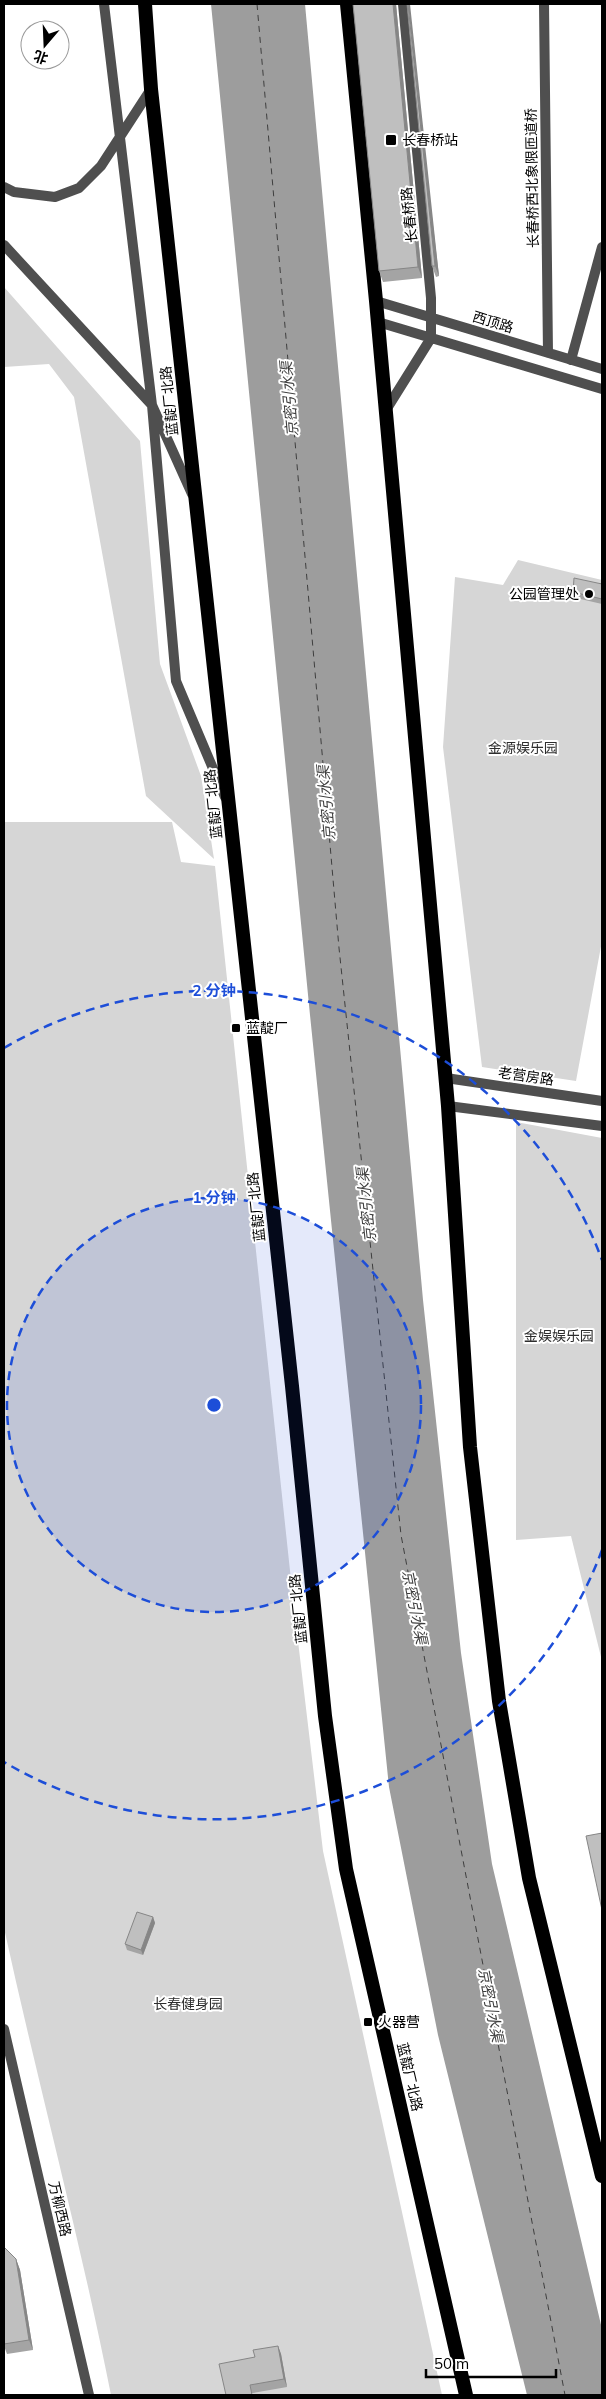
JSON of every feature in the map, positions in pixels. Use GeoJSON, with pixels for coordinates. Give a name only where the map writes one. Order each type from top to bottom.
{"type":"FeatureCollection","features":[{"type":"Feature","properties":{"kind":"highway","name":"蓝靛厂北路"},"geometry":{"type":"LineString","coordinates":[[145,4],[151,89],[292,1386],[325,1716],[346,1869],[466,2395]]}},
{"type":"Feature","properties":{"kind":"highway"},"geometry":{"type":"LineString","coordinates":[[347,4],[376,300],[446,1078],[470,1447],[499,1701],[529,1878],[602,2176]]}},
{"type":"Feature","properties":{"kind":"street"},"geometry":{"type":"LineString","coordinates":[[104,4],[152,405],[176,681],[230,808]]}},
{"type":"Feature","properties":{"kind":"street","name":"长春桥路"},"geometry":{"type":"LineString","coordinates":[[386,410],[431,338],[432,317],[403,4]]}},
{"type":"Feature","properties":{"kind":"street","name":"长春桥西北象限匝道桥"},"geometry":{"type":"LineString","coordinates":[[544,4],[548,353]]}},
{"type":"Feature","properties":{"kind":"street"},"geometry":{"type":"LineString","coordinates":[[4,187],[14,192],[55,196],[79,188],[101,166],[151,89]]}},
{"type":"Feature","properties":{"kind":"street"},"geometry":{"type":"LineString","coordinates":[[4,245],[152,405],[196,502]]}},
{"type":"Feature","properties":{"kind":"street"},"geometry":{"type":"LineString","coordinates":[[571,360],[602,247]]}},
{"type":"Feature","properties":{"kind":"street","name":"西顶路"},"geometry":{"type":"LineString","coordinates":[[376,300],[602,369]]}},
{"type":"Feature","properties":{"kind":"street"},"geometry":{"type":"LineString","coordinates":[[378,322],[602,389]]}},
{"type":"Feature","properties":{"kind":"street","name":"老营房路"},"geometry":{"type":"LineString","coordinates":[[446,1078],[602,1100]]}},
{"type":"Feature","properties":{"kind":"street"},"geometry":{"type":"LineString","coordinates":[[448,1106],[602,1126]]}},
{"type":"Feature","properties":{"kind":"street","name":"万柳西路"},"geometry":{"type":"LineString","coordinates":[[4,2029],[89,2395]]}},
{"type":"Feature","properties":{"kind":"green space"},"geometry":{"type":"Polygon","coordinates":[[[4,287],[140,441],[160,664],[201,776],[214,859],[146,796],[74,397],[49,364],[4,367],[4,287]]]}},
{"type":"Feature","properties":{"kind":"green space","name":"金源娱乐园"},"geometry":{"type":"Polygon","coordinates":[[[518,560],[602,580],[602,941],[576,1081],[482,1067],[443,747],[455,577],[503,585],[518,560]]]}},
{"type":"Feature","properties":{"kind":"green space","name":"长春健身园"},"geometry":{"type":"Polygon","coordinates":[[[4,822],[172,822],[181,862],[215,866],[293,1599],[323,1851],[442,2395],[111,2395],[86,2278],[4,1928],[4,822]]]}},
{"type":"Feature","properties":{"kind":"green space","name":"金娱娱乐园"},"geometry":{"type":"Polygon","coordinates":[[[516,1122],[602,1138],[602,1661],[571,1536],[516,1540],[516,1122]]]}},
{"type":"Feature","properties":{"kind":"water","name":"京密引水渠"},"geometry":{"type":"Polygon","coordinates":[[[211,4],[305,4],[423,1300],[461,1653],[492,1864],[602,2329],[602,2395],[527,2395],[438,2035],[389,1787],[310,1015],[211,4]]]}},
{"type":"Feature","properties":{"kind":"building"},"geometry":{"type":"Polygon","coordinates":[[[353,4],[393,4],[418,267],[379,271],[353,4]]]}},
{"type":"Feature","properties":{"kind":"building"},"geometry":{"type":"Polygon","coordinates":[[[408,4],[435,266],[432,266],[408,4]]]}},
{"type":"Feature","properties":{"kind":"building"},"geometry":{"type":"Polygon","coordinates":[[[574,578],[602,584],[602,599],[573,592],[574,578]]]}},
{"type":"Feature","properties":{"kind":"building"},"geometry":{"type":"Polygon","coordinates":[[[602,1833],[602,1910],[586,1836],[602,1833]]]}},
{"type":"Feature","properties":{"kind":"building"},"geometry":{"type":"Polygon","coordinates":[[[137,1912],[153,1917],[141,1950],[125,1944],[137,1912]]]}},
{"type":"Feature","properties":{"kind":"building"},"geometry":{"type":"Polygon","coordinates":[[[4,2247],[16,2259],[29,2340],[4,2344],[4,2247]]]}},
{"type":"Feature","properties":{"kind":"building"},"geometry":{"type":"Polygon","coordinates":[[[278,2346],[284,2379],[250,2385],[252,2395],[226,2395],[219,2364],[255,2357],[253,2350],[278,2346]]]}},
{"type":"Feature","properties":{"kind":"ferry route"},"geometry":{"type":"LineString","coordinates":[[257,4],[339,948],[401,1535],[565,2395]]}},
{"type":"Feature","properties":{"kind":"place","name":"长春桥站"},"geometry":{"type":"Point","coordinates":[391,140]}},
{"type":"Feature","properties":{"kind":"place","name":"公园管理处"},"geometry":{"type":"Point","coordinates":[589,594]}},
{"type":"Feature","properties":{"kind":"place","name":"蓝靛厂"},"geometry":{"type":"Point","coordinates":[236,1028]}},
{"type":"Feature","properties":{"kind":"place","name":"火器营"},"geometry":{"type":"Point","coordinates":[368,2022]}}]}
